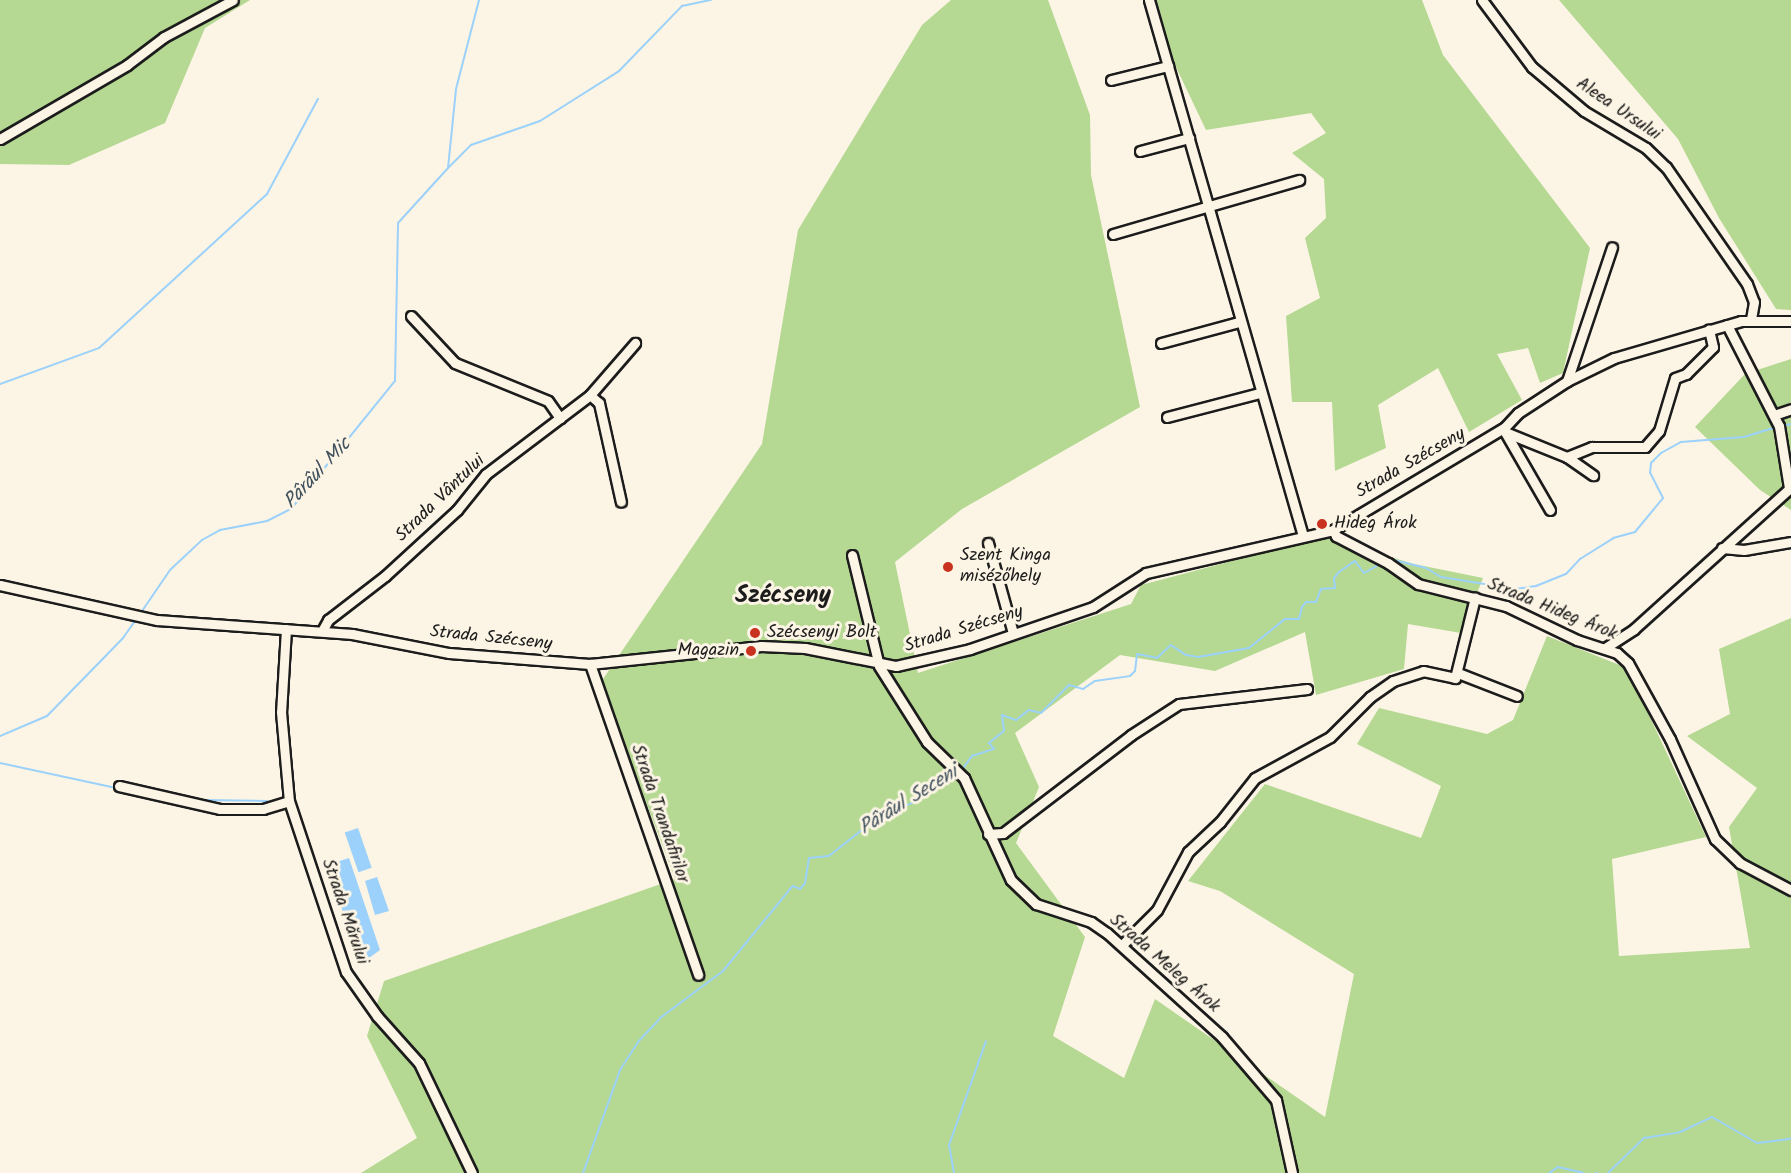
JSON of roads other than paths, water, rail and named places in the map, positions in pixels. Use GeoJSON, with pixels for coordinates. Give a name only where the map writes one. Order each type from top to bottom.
{"type":"FeatureCollection","features":[{"type":"Feature","properties":{"kind":"street"},"geometry":{"type":"LineString","coordinates":[[0,140],[127,65],[164,36],[233,0]]}},
{"type":"Feature","properties":{"kind":"street"},"geometry":{"type":"LineString","coordinates":[[1149,0],[1239,322],[1303,536]]}},
{"type":"Feature","properties":{"kind":"street","name":"Aleea Ursului"},"geometry":{"type":"LineString","coordinates":[[1482,0],[1532,67],[1584,111],[1646,148],[1666,166],[1747,284],[1754,302],[1751,319]]}},
{"type":"Feature","properties":{"kind":"street"},"geometry":{"type":"LineString","coordinates":[[1111,80],[1168,66]]}},
{"type":"Feature","properties":{"kind":"street"},"geometry":{"type":"LineString","coordinates":[[1140,151],[1189,138]]}},
{"type":"Feature","properties":{"kind":"street"},"geometry":{"type":"LineString","coordinates":[[1113,234],[1299,180]]}},
{"type":"Feature","properties":{"kind":"street"},"geometry":{"type":"LineString","coordinates":[[1567,381],[1612,247]]}},
{"type":"Feature","properties":{"kind":"street"},"geometry":{"type":"LineString","coordinates":[[411,316],[455,363],[548,401],[560,418]]}},
{"type":"Feature","properties":{"kind":"street","name":"Strada Szécseny"},"geometry":{"type":"LineString","coordinates":[[0,585],[138,616],[322,631],[433,652],[590,664],[761,646],[805,648],[879,666],[906,665],[1098,605],[1146,573],[1333,530],[1505,430],[1518,413],[1567,381],[1614,358],[1709,329],[1751,319],[1791,321]]}},
{"type":"Feature","properties":{"kind":"street"},"geometry":{"type":"LineString","coordinates":[[1161,343],[1239,322]]}},
{"type":"Feature","properties":{"kind":"street"},"geometry":{"type":"LineString","coordinates":[[1605,648],[1616,644],[1790,487],[1774,414],[1728,325]]}},
{"type":"Feature","properties":{"kind":"street"},"geometry":{"type":"LineString","coordinates":[[1566,457],[1592,447],[1639,449],[1650,444],[1668,410],[1675,378],[1686,374],[1713,347],[1709,329]]}},
{"type":"Feature","properties":{"kind":"street","name":"Strada Vântului"},"geometry":{"type":"LineString","coordinates":[[322,631],[328,620],[385,576],[457,510],[486,474],[590,395],[634,343]]}},
{"type":"Feature","properties":{"kind":"street"},"geometry":{"type":"LineString","coordinates":[[1167,417],[1260,393]]}},
{"type":"Feature","properties":{"kind":"street"},"geometry":{"type":"LineString","coordinates":[[590,395],[599,403],[621,502]]}},
{"type":"Feature","properties":{"kind":"street"},"geometry":{"type":"LineString","coordinates":[[1774,414],[1791,409]]}},
{"type":"Feature","properties":{"kind":"street"},"geometry":{"type":"LineString","coordinates":[[1505,430],[1566,457],[1593,475]]}},
{"type":"Feature","properties":{"kind":"street"},"geometry":{"type":"LineString","coordinates":[[1505,430],[1550,510]]}},
{"type":"Feature","properties":{"kind":"street","name":"Strada Hideg Árok"},"geometry":{"type":"LineString","coordinates":[[1333,530],[1336,536],[1384,561],[1418,584],[1506,606],[1576,640],[1605,648],[1629,663],[1696,792],[1706,823],[1724,851],[1791,890]]}},
{"type":"Feature","properties":{"kind":"street"},"geometry":{"type":"LineString","coordinates":[[1722,548],[1744,550],[1791,542]]}},
{"type":"Feature","properties":{"kind":"street"},"geometry":{"type":"LineString","coordinates":[[988,543],[1013,633]]}},
{"type":"Feature","properties":{"kind":"street","name":"Strada Meleg Árok"},"geometry":{"type":"LineString","coordinates":[[852,555],[879,666],[927,742],[959,773],[1011,880],[1028,898],[1047,910],[1091,922],[1122,945],[1222,1037],[1271,1093],[1281,1112],[1292,1173]]}},
{"type":"Feature","properties":{"kind":"street"},"geometry":{"type":"LineString","coordinates":[[1122,945],[1157,910],[1188,852],[1220,822],[1255,778],[1330,737],[1370,697],[1393,681],[1423,671],[1455,678],[1475,597]]}},
{"type":"Feature","properties":{"kind":"street","name":"Strada Mărului"},"geometry":{"type":"LineString","coordinates":[[286,629],[281,712],[289,801],[346,972],[377,1016],[419,1063],[472,1173]]}},
{"type":"Feature","properties":{"kind":"street","name":"Strada Trandafirilor"},"geometry":{"type":"LineString","coordinates":[[590,664],[698,975]]}},
{"type":"Feature","properties":{"kind":"street"},"geometry":{"type":"LineString","coordinates":[[1458,673],[1517,696]]}},
{"type":"Feature","properties":{"kind":"street"},"geometry":{"type":"LineString","coordinates":[[988,834],[1004,833],[1131,735],[1179,704],[1307,688]]}},
{"type":"Feature","properties":{"kind":"street"},"geometry":{"type":"LineString","coordinates":[[118,786],[220,809],[263,809],[289,801]]}},
{"type":"Feature","properties":{"kind":"water"},"geometry":{"type":"Polygon","coordinates":[[[358,828],[372,868],[358,872],[345,833],[358,828]]]}},
{"type":"Feature","properties":{"kind":"water"},"geometry":{"type":"Polygon","coordinates":[[[349,858],[380,950],[365,961],[359,959],[327,865],[349,858]]]}},
{"type":"Feature","properties":{"kind":"water"},"geometry":{"type":"Polygon","coordinates":[[[377,877],[389,911],[375,915],[365,881],[377,877]]]}},
{"type":"Feature","properties":{"kind":"waterway","name":"Pârâul Mic"},"geometry":{"type":"LineString","coordinates":[[448,168],[456,89],[479,0]]}},
{"type":"Feature","properties":{"kind":"waterway","name":"Pârâul Mic"},"geometry":{"type":"LineString","coordinates":[[140,614],[170,570],[202,540],[220,530],[267,521],[292,508],[395,381],[398,223],[448,168],[471,145],[540,121],[619,71],[682,6],[711,0]]}},
{"type":"Feature","properties":{"kind":"waterway"},"geometry":{"type":"LineString","coordinates":[[0,384],[99,348],[267,194],[318,99]]}},
{"type":"Feature","properties":{"kind":"waterway","name":"Pârâul Seceni"},"geometry":{"type":"LineString","coordinates":[[1782,426],[1791,424]]}},
{"type":"Feature","properties":{"kind":"waterway","name":"Pârâul Seceni"},"geometry":{"type":"LineString","coordinates":[[1386,558],[1426,568],[1441,577],[1515,589],[1536,586],[1566,574],[1580,559],[1613,538],[1635,532],[1663,498],[1650,473],[1651,463],[1661,453],[1681,442],[1744,437],[1777,427]]}},
{"type":"Feature","properties":{"kind":"waterway","name":"Pârâul Seceni"},"geometry":{"type":"LineString","coordinates":[[961,771],[972,756],[994,749],[989,743],[1004,731],[1002,715],[1016,720],[1029,710],[1041,713],[1069,685],[1083,689],[1095,681],[1130,676],[1135,671],[1137,654],[1157,658],[1171,645],[1186,655],[1198,657],[1249,648],[1285,619],[1299,619],[1306,602],[1316,602],[1321,589],[1335,588],[1334,578],[1355,561],[1364,573],[1382,563]]}},
{"type":"Feature","properties":{"kind":"waterway","name":"Pârâul Mic"},"geometry":{"type":"LineString","coordinates":[[0,736],[47,716],[123,638],[137,618]]}},
{"type":"Feature","properties":{"kind":"waterway"},"geometry":{"type":"LineString","coordinates":[[0,763],[117,788]]}},
{"type":"Feature","properties":{"kind":"waterway","name":"Pârâul Seceni"},"geometry":{"type":"LineString","coordinates":[[583,1173],[620,1070],[638,1042],[660,1018],[723,971],[793,886],[800,889],[805,883],[809,858],[829,856],[881,815],[912,803],[941,781],[957,775]]}},
{"type":"Feature","properties":{"kind":"waterway"},"geometry":{"type":"LineString","coordinates":[[201,800],[267,801]]}},
{"type":"Feature","properties":{"kind":"waterway"},"geometry":{"type":"LineString","coordinates":[[954,1173],[949,1145],[986,1041]]}},
{"type":"Feature","properties":{"kind":"waterway"},"geometry":{"type":"LineString","coordinates":[[1608,1173],[1644,1138],[1680,1132],[1712,1117],[1757,1143],[1791,1139]]}},
{"type":"Feature","properties":{"kind":"waterway"},"geometry":{"type":"LineString","coordinates":[[1549,1173],[1558,1167],[1583,1173]]}},
{"type":"Feature","properties":{"kind":"place","name":"Hideg Árok"},"geometry":{"type":"Point","coordinates":[1322,524]}},
{"type":"Feature","properties":{"kind":"place","name":"Szent Kinga misézőhely"},"geometry":{"type":"Point","coordinates":[948,567]}},
{"type":"Feature","properties":{"kind":"place","name":"Szécsenyi Bolt"},"geometry":{"type":"Point","coordinates":[755,633]}},
{"type":"Feature","properties":{"kind":"place","name":"Magazin"},"geometry":{"type":"Point","coordinates":[751,651]}},
{"type":"Feature","properties":{"kind":"district","name":"Szécseny"},"geometry":{"type":"Point","coordinates":[783,596]}}]}
